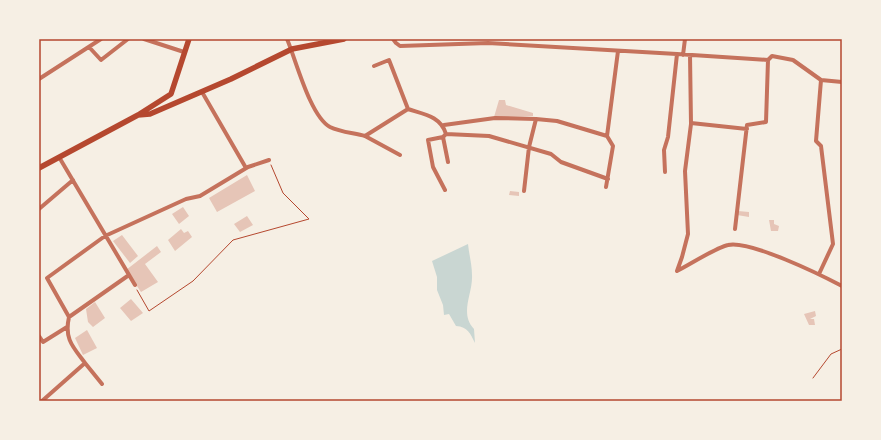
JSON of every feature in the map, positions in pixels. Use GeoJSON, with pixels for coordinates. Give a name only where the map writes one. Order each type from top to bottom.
{"type":"FeatureCollection","features":[{"type":"Feature","properties":{"kind":"main road"},"geometry":{"type":"LineString","coordinates":[[39,168],[138,115],[171,94],[189,39]]}},
{"type":"Feature","properties":{"kind":"main road"},"geometry":{"type":"LineString","coordinates":[[138,115],[150,114],[202,92],[292,49],[344,39]]}},
{"type":"Feature","properties":{"kind":"main road"},"geometry":{"type":"LineString","coordinates":[[171,94],[177,102]]}},
{"type":"Feature","properties":{"kind":"street"},"geometry":{"type":"LineString","coordinates":[[39,79],[101,39]]}},
{"type":"Feature","properties":{"kind":"street"},"geometry":{"type":"LineString","coordinates":[[89,47],[101,60],[128,39]]}},
{"type":"Feature","properties":{"kind":"street"},"geometry":{"type":"LineString","coordinates":[[144,39],[184,52]]}},
{"type":"Feature","properties":{"kind":"street"},"geometry":{"type":"LineString","coordinates":[[287,39],[317,115],[330,126],[365,136],[400,155]]}},
{"type":"Feature","properties":{"kind":"street"},"geometry":{"type":"LineString","coordinates":[[393,39],[400,46],[487,41],[768,60],[772,56],[793,60],[821,80],[842,82]]}},
{"type":"Feature","properties":{"kind":"street"},"geometry":{"type":"LineString","coordinates":[[683,55],[685,39]]}},
{"type":"Feature","properties":{"kind":"street"},"geometry":{"type":"LineString","coordinates":[[606,187],[613,146],[607,136],[618,51]]}},
{"type":"Feature","properties":{"kind":"street"},"geometry":{"type":"LineString","coordinates":[[665,172],[664,150],[668,137],[677,54]]}},
{"type":"Feature","properties":{"kind":"street"},"geometry":{"type":"LineString","coordinates":[[690,55],[691,123],[685,171],[688,234],[682,257],[676,271],[728,245],[745,245],[819,274],[842,286]]}},
{"type":"Feature","properties":{"kind":"street"},"geometry":{"type":"LineString","coordinates":[[374,66],[389,60],[408,109],[434,118],[444,125],[495,118],[536,119],[557,121],[607,136]]}},
{"type":"Feature","properties":{"kind":"street"},"geometry":{"type":"LineString","coordinates":[[735,229],[747,125],[766,122],[768,60]]}},
{"type":"Feature","properties":{"kind":"street"},"geometry":{"type":"LineString","coordinates":[[819,274],[833,244],[821,146],[816,141],[821,80]]}},
{"type":"Feature","properties":{"kind":"street"},"geometry":{"type":"LineString","coordinates":[[202,92],[246,168]]}},
{"type":"Feature","properties":{"kind":"street"},"geometry":{"type":"LineString","coordinates":[[365,136],[408,109]]}},
{"type":"Feature","properties":{"kind":"street"},"geometry":{"type":"LineString","coordinates":[[524,191],[529,147],[536,119]]}},
{"type":"Feature","properties":{"kind":"street"},"geometry":{"type":"LineString","coordinates":[[691,123],[746,129]]}},
{"type":"Feature","properties":{"kind":"street"},"geometry":{"type":"LineString","coordinates":[[444,125],[448,162]]}},
{"type":"Feature","properties":{"kind":"street"},"geometry":{"type":"LineString","coordinates":[[445,190],[433,167],[428,140],[445,135],[489,136],[551,154],[561,162],[608,179]]}},
{"type":"Feature","properties":{"kind":"street"},"geometry":{"type":"LineString","coordinates":[[59,157],[135,285]]}},
{"type":"Feature","properties":{"kind":"street"},"geometry":{"type":"LineString","coordinates":[[102,384],[85,364],[68,339],[67,327],[69,317],[47,278],[105,236],[186,199],[200,196],[246,168],[269,160]]}},
{"type":"Feature","properties":{"kind":"street"},"geometry":{"type":"LineString","coordinates":[[39,209],[73,180]]}},
{"type":"Feature","properties":{"kind":"street"},"geometry":{"type":"LineString","coordinates":[[69,317],[128,275]]}},
{"type":"Feature","properties":{"kind":"street"},"geometry":{"type":"LineString","coordinates":[[39,336],[43,342],[67,327]]}},
{"type":"Feature","properties":{"kind":"street"},"geometry":{"type":"LineString","coordinates":[[42,401],[85,364]]}},
{"type":"Feature","properties":{"kind":"path"},"geometry":{"type":"LineString","coordinates":[[135,285],[149,311],[193,281],[233,240],[309,219],[283,193],[269,160]]}},
{"type":"Feature","properties":{"kind":"path"},"geometry":{"type":"LineString","coordinates":[[813,378],[831,354],[842,349]]}},
{"type":"Feature","properties":{"kind":"shaded area"},"geometry":{"type":"Polygon","coordinates":[[[468,244],[472,267],[472,282],[467,310],[470,323],[474,329],[475,343],[472,336],[466,329],[456,326],[449,314],[444,315],[443,305],[437,290],[437,277],[432,261],[468,244]]]}},
{"type":"Feature","properties":{"kind":"building"},"geometry":{"type":"Polygon","coordinates":[[[499,100],[505,100],[506,105],[533,113],[533,116],[494,117],[499,100]]]}},
{"type":"Feature","properties":{"kind":"building"},"geometry":{"type":"Polygon","coordinates":[[[247,175],[255,191],[217,212],[209,198],[247,175]]]}},
{"type":"Feature","properties":{"kind":"building"},"geometry":{"type":"Polygon","coordinates":[[[510,191],[519,192],[519,196],[509,195],[510,191]]]}},
{"type":"Feature","properties":{"kind":"building"},"geometry":{"type":"Polygon","coordinates":[[[183,207],[189,216],[179,224],[172,214],[183,207]]]}},
{"type":"Feature","properties":{"kind":"building"},"geometry":{"type":"Polygon","coordinates":[[[738,211],[749,212],[749,217],[737,215],[738,211]]]}},
{"type":"Feature","properties":{"kind":"building"},"geometry":{"type":"Polygon","coordinates":[[[247,216],[253,225],[240,232],[234,224],[247,216]]]}},
{"type":"Feature","properties":{"kind":"building"},"geometry":{"type":"Polygon","coordinates":[[[769,220],[774,220],[774,224],[779,226],[778,231],[771,231],[769,220]]]}},
{"type":"Feature","properties":{"kind":"building"},"geometry":{"type":"Polygon","coordinates":[[[181,229],[184,233],[188,231],[192,237],[175,251],[168,240],[181,229]]]}},
{"type":"Feature","properties":{"kind":"building"},"geometry":{"type":"Polygon","coordinates":[[[122,235],[138,256],[130,263],[113,241],[122,235]]]}},
{"type":"Feature","properties":{"kind":"building"},"geometry":{"type":"Polygon","coordinates":[[[157,246],[161,252],[145,264],[158,282],[141,292],[126,270],[157,246]]]}},
{"type":"Feature","properties":{"kind":"building"},"geometry":{"type":"Polygon","coordinates":[[[131,299],[143,313],[131,321],[120,308],[131,299]]]}},
{"type":"Feature","properties":{"kind":"building"},"geometry":{"type":"Polygon","coordinates":[[[95,302],[105,318],[93,327],[88,322],[86,309],[95,302]]]}},
{"type":"Feature","properties":{"kind":"building"},"geometry":{"type":"Polygon","coordinates":[[[815,311],[816,316],[810,319],[814,319],[815,325],[809,325],[804,314],[815,311]]]}},
{"type":"Feature","properties":{"kind":"building"},"geometry":{"type":"Polygon","coordinates":[[[87,330],[97,348],[83,355],[75,338],[87,330]]]}}]}
